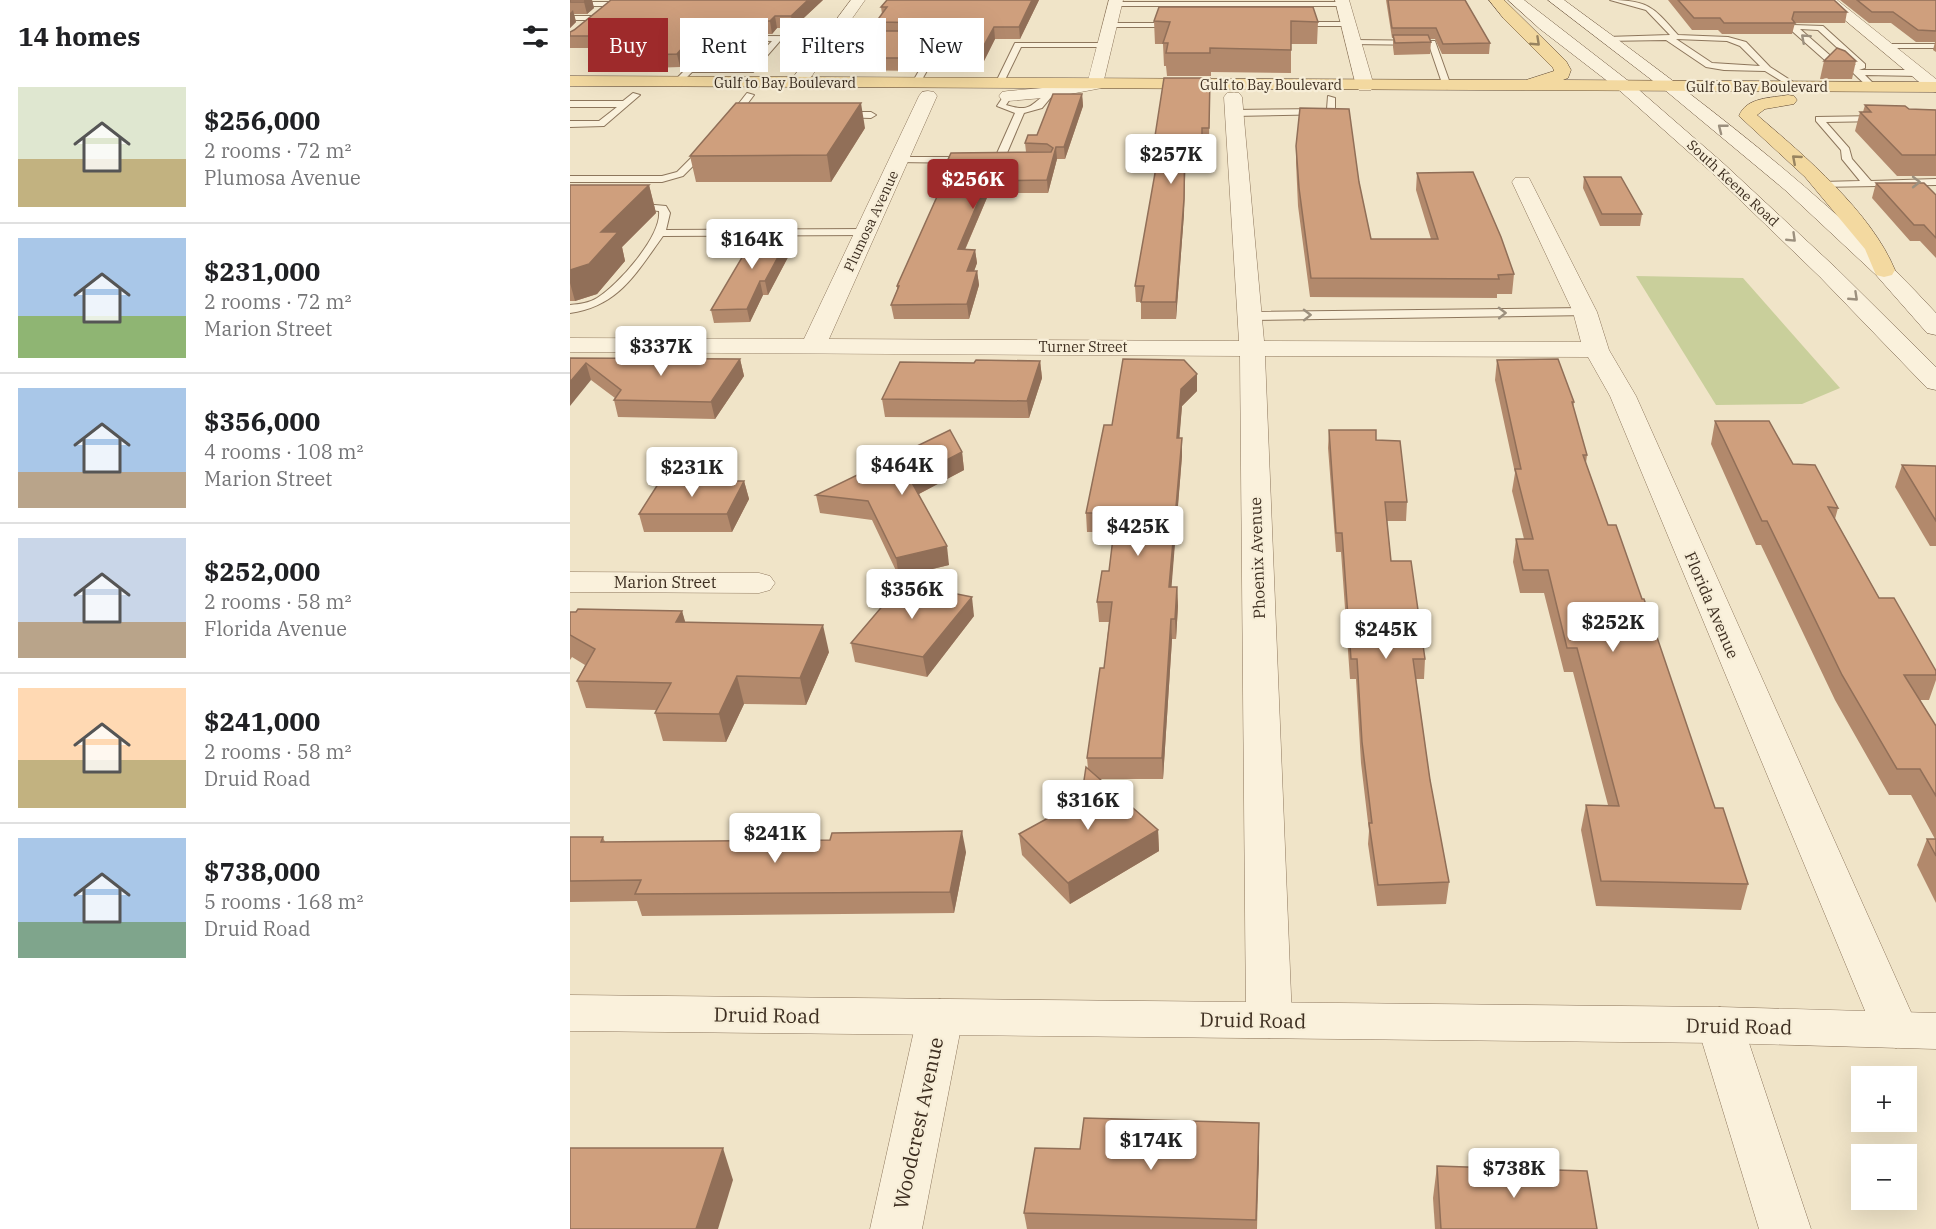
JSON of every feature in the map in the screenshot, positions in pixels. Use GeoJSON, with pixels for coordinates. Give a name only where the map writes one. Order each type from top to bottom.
{"type":"FeatureCollection","features":[{"type":"Feature","properties":{"kind":"main road"},"geometry":{"type":"LineString","coordinates":[[1496,0],[1563,70],[1562,74],[1553,79],[1510,86]]}},
{"type":"Feature","properties":{"kind":"main road","name":"Gulf to Bay Boulevard"},"geometry":{"type":"LineString","coordinates":[[570,81],[798,82],[922,90]]}},
{"type":"Feature","properties":{"kind":"main road","name":"Gulf to Bay Boulevard"},"geometry":{"type":"LineString","coordinates":[[1096,84],[1510,86],[1633,93]]}},
{"type":"Feature","properties":{"kind":"main road","name":"Gulf to Bay Boulevard"},"geometry":{"type":"LineString","coordinates":[[1792,93],[1873,87],[1936,87]]}},
{"type":"Feature","properties":{"kind":"main road","name":"Gulf to Bay Boulevard"},"geometry":{"type":"LineString","coordinates":[[570,94],[631,99],[922,90],[1003,90],[1048,96],[1234,105],[1330,98],[1633,93],[1792,93],[1936,100]]}},
{"type":"Feature","properties":{"kind":"main road"},"geometry":{"type":"LineString","coordinates":[[1792,93],[1750,110],[1748,116],[1812,173],[1875,248],[1884,270]]}},
{"type":"Feature","properties":{"kind":"street"},"geometry":{"type":"LineString","coordinates":[[845,18],[858,0]]}},
{"type":"Feature","properties":{"kind":"street","name":"South Keene Road"},"geometry":{"type":"LineString","coordinates":[[1515,0],[1533,17],[1633,93],[1735,184],[1871,313],[1936,382]]}},
{"type":"Feature","properties":{"kind":"street","name":"South Keene Road"},"geometry":{"type":"LineString","coordinates":[[1555,0],[1679,93],[1792,186],[1884,270],[1936,328]]}},
{"type":"Feature","properties":{"kind":"street"},"geometry":{"type":"LineString","coordinates":[[1828,0],[1936,87]]}},
{"type":"Feature","properties":{"kind":"street"},"geometry":{"type":"LineString","coordinates":[[574,25],[594,18],[615,2]]}},
{"type":"Feature","properties":{"kind":"street"},"geometry":{"type":"LineString","coordinates":[[1003,90],[1054,92],[1096,84],[1116,11]]}},
{"type":"Feature","properties":{"kind":"street"},"geometry":{"type":"LineString","coordinates":[[1343,11],[1354,42],[1365,86]]}},
{"type":"Feature","properties":{"kind":"street"},"geometry":{"type":"LineString","coordinates":[[798,82],[805,72]]}},
{"type":"Feature","properties":{"kind":"street","name":"Plumosa Avenue"},"geometry":{"type":"LineString","coordinates":[[813,346],[899,160],[922,90]]}},
{"type":"Feature","properties":{"kind":"street","name":"Phoenix Avenue"},"geometry":{"type":"LineString","coordinates":[[1234,105],[1252,348],[1269,1020]]}},
{"type":"Feature","properties":{"kind":"street","name":"Florida Avenue"},"geometry":{"type":"LineString","coordinates":[[1522,183],[1585,312],[1596,350],[1623,396],[1916,1031]]}},
{"type":"Feature","properties":{"kind":"street","name":"Turner Street"},"geometry":{"type":"LineString","coordinates":[[570,345],[1596,350]]}},
{"type":"Feature","properties":{"kind":"street","name":"Marion Street"},"geometry":{"type":"LineString","coordinates":[[570,582],[759,583]]}},
{"type":"Feature","properties":{"kind":"street","name":"Druid Road"},"geometry":{"type":"LineString","coordinates":[[570,1013],[1720,1025],[1916,1031]]}},
{"type":"Feature","properties":{"kind":"street","name":"Woodcrest Avenue"},"geometry":{"type":"LineString","coordinates":[[896,1229],[940,1017]]}},
{"type":"Feature","properties":{"kind":"street"},"geometry":{"type":"LineString","coordinates":[[1720,1025],[1785,1229]]}},
{"type":"Feature","properties":{"kind":"lane"},"geometry":{"type":"LineString","coordinates":[[1614,0],[1649,8],[1676,37]]}},
{"type":"Feature","properties":{"kind":"lane"},"geometry":{"type":"LineString","coordinates":[[570,4],[615,2]]}},
{"type":"Feature","properties":{"kind":"lane"},"geometry":{"type":"LineString","coordinates":[[1116,11],[1216,2],[1343,11]]}},
{"type":"Feature","properties":{"kind":"lane"},"geometry":{"type":"LineString","coordinates":[[1116,11],[1182,25]]}},
{"type":"Feature","properties":{"kind":"lane"},"geometry":{"type":"LineString","coordinates":[[1289,24],[1343,11]]}},
{"type":"Feature","properties":{"kind":"lane"},"geometry":{"type":"LineString","coordinates":[[1856,70],[1862,66],[1820,28],[1796,27],[1795,30],[1830,60],[1856,70],[1918,73]]}},
{"type":"Feature","properties":{"kind":"lane"},"geometry":{"type":"LineString","coordinates":[[1607,39],[1666,37],[1728,39],[1743,44],[1792,93]]}},
{"type":"Feature","properties":{"kind":"lane"},"geometry":{"type":"LineString","coordinates":[[1666,37],[1709,64],[1767,69]]}},
{"type":"Feature","properties":{"kind":"lane"},"geometry":{"type":"LineString","coordinates":[[768,38],[778,38]]}},
{"type":"Feature","properties":{"kind":"lane"},"geometry":{"type":"LineString","coordinates":[[768,49],[778,38]]}},
{"type":"Feature","properties":{"kind":"lane"},"geometry":{"type":"LineString","coordinates":[[886,39],[941,39],[922,90]]}},
{"type":"Feature","properties":{"kind":"lane"},"geometry":{"type":"LineString","coordinates":[[1354,42],[1432,43],[1447,86]]}},
{"type":"Feature","properties":{"kind":"lane"},"geometry":{"type":"LineString","coordinates":[[1048,96],[1043,105],[1029,111],[1012,111],[1001,106],[1003,90],[1018,45],[1106,45]]}},
{"type":"Feature","properties":{"kind":"lane"},"geometry":{"type":"LineString","coordinates":[[1885,46],[1936,46]]}},
{"type":"Feature","properties":{"kind":"lane"},"geometry":{"type":"LineString","coordinates":[[1923,46],[1936,56]]}},
{"type":"Feature","properties":{"kind":"lane"},"geometry":{"type":"LineString","coordinates":[[1856,70],[1873,87]]}},
{"type":"Feature","properties":{"kind":"lane"},"geometry":{"type":"LineString","coordinates":[[677,82],[687,72]]}},
{"type":"Feature","properties":{"kind":"lane"},"geometry":{"type":"LineString","coordinates":[[720,132],[750,95]]}},
{"type":"Feature","properties":{"kind":"lane"},"geometry":{"type":"LineString","coordinates":[[570,104],[631,99]]}},
{"type":"Feature","properties":{"kind":"lane"},"geometry":{"type":"LineString","coordinates":[[570,124],[601,124],[631,99]]}},
{"type":"Feature","properties":{"kind":"lane"},"geometry":{"type":"LineString","coordinates":[[999,160],[1020,111]]}},
{"type":"Feature","properties":{"kind":"lane"},"geometry":{"type":"LineString","coordinates":[[580,112],[615,113]]}},
{"type":"Feature","properties":{"kind":"lane"},"geometry":{"type":"LineString","coordinates":[[735,115],[746,115]]}},
{"type":"Feature","properties":{"kind":"lane"},"geometry":{"type":"LineString","coordinates":[[826,115],[871,115]]}},
{"type":"Feature","properties":{"kind":"lane"},"geometry":{"type":"LineString","coordinates":[[1868,184],[1847,159],[1846,150],[1819,119],[1889,119]]}},
{"type":"Feature","properties":{"kind":"lane"},"geometry":{"type":"LineString","coordinates":[[570,179],[637,180],[680,174],[713,140]]}},
{"type":"Feature","properties":{"kind":"lane"},"geometry":{"type":"LineString","coordinates":[[899,160],[977,160]]}},
{"type":"Feature","properties":{"kind":"lane"},"geometry":{"type":"LineString","coordinates":[[988,160],[1011,161]]}},
{"type":"Feature","properties":{"kind":"lane"},"geometry":{"type":"LineString","coordinates":[[1822,185],[1936,182]]}},
{"type":"Feature","properties":{"kind":"lane"},"geometry":{"type":"LineString","coordinates":[[570,309],[594,306],[610,296],[660,233],[665,213],[662,208],[625,206]]}},
{"type":"Feature","properties":{"kind":"lane"},"geometry":{"type":"LineString","coordinates":[[660,233],[867,232]]}},
{"type":"Feature","properties":{"kind":"lane"},"geometry":{"type":"LineString","coordinates":[[1249,316],[1585,312]]}},
{"type":"Feature","properties":{"kind":"green space"},"geometry":{"type":"Polygon","coordinates":[[[1636,276],[1743,278],[1840,388],[1802,404],[1716,405],[1636,276]]]}},
{"type":"Feature","properties":{"kind":"building"},"geometry":{"type":"Polygon","coordinates":[[[570,0],[586,0],[570,2],[570,0]]]}},
{"type":"Feature","properties":{"kind":"building"},"geometry":{"type":"Polygon","coordinates":[[[611,0],[808,0],[791,16],[775,16],[770,21],[768,18],[680,18],[680,50],[677,54],[668,54],[668,18],[589,18],[611,0]]]}},
{"type":"Feature","properties":{"kind":"building"},"geometry":{"type":"Polygon","coordinates":[[[887,0],[1032,0],[1019,27],[994,27],[984,45],[984,18],[898,18],[898,22],[886,22],[886,18],[879,18],[887,7],[881,7],[887,0]]]}},
{"type":"Feature","properties":{"kind":"building"},"geometry":{"type":"Polygon","coordinates":[[[1388,0],[1465,0],[1490,43],[1443,44],[1436,28],[1392,28],[1388,0]]]}},
{"type":"Feature","properties":{"kind":"building"},"geometry":{"type":"Polygon","coordinates":[[[1678,0],[1834,0],[1847,12],[1794,12],[1792,19],[1795,23],[1724,23],[1720,18],[1694,18],[1678,0]]]}},
{"type":"Feature","properties":{"kind":"building"},"geometry":{"type":"Polygon","coordinates":[[[1857,0],[1936,0],[1936,31],[1918,30],[1893,12],[1872,12],[1857,0]]]}},
{"type":"Feature","properties":{"kind":"building"},"geometry":{"type":"Polygon","coordinates":[[[1159,7],[1313,7],[1318,22],[1291,21],[1291,50],[1210,48],[1210,53],[1166,53],[1168,43],[1163,43],[1170,22],[1154,21],[1159,7]]]}},
{"type":"Feature","properties":{"kind":"building"},"geometry":{"type":"Polygon","coordinates":[[[588,19],[588,36],[570,36],[570,32],[588,19]]]}},
{"type":"Feature","properties":{"kind":"building"},"geometry":{"type":"Polygon","coordinates":[[[886,31],[898,31],[898,58],[886,58],[886,31]]]}},
{"type":"Feature","properties":{"kind":"building"},"geometry":{"type":"Polygon","coordinates":[[[1393,35],[1428,35],[1431,42],[1395,43],[1393,35]]]}},
{"type":"Feature","properties":{"kind":"building"},"geometry":{"type":"Polygon","coordinates":[[[1837,48],[1845,51],[1856,61],[1824,61],[1837,48]]]}},
{"type":"Feature","properties":{"kind":"building"},"geometry":{"type":"Polygon","coordinates":[[[1164,78],[1210,78],[1209,128],[1202,128],[1202,135],[1185,135],[1184,199],[1176,302],[1141,302],[1144,286],[1135,286],[1157,162],[1154,162],[1158,136],[1155,136],[1164,78]]]}},
{"type":"Feature","properties":{"kind":"building"},"geometry":{"type":"Polygon","coordinates":[[[1053,94],[1082,94],[1064,147],[1056,147],[1047,180],[987,181],[958,249],[975,250],[967,271],[977,271],[967,304],[891,305],[899,286],[897,286],[944,181],[938,181],[951,153],[1051,152],[1053,148],[1047,144],[1025,143],[1028,135],[1037,135],[1053,94]]]}},
{"type":"Feature","properties":{"kind":"building"},"geometry":{"type":"Polygon","coordinates":[[[736,103],[861,103],[827,155],[690,156],[736,103]]]}},
{"type":"Feature","properties":{"kind":"building"},"geometry":{"type":"Polygon","coordinates":[[[1865,105],[1905,106],[1909,109],[1936,110],[1936,155],[1902,155],[1860,112],[1871,112],[1865,105]]]}},
{"type":"Feature","properties":{"kind":"building"},"geometry":{"type":"Polygon","coordinates":[[[1300,108],[1349,109],[1359,182],[1371,239],[1438,239],[1417,173],[1473,172],[1514,274],[1498,275],[1499,279],[1311,278],[1296,146],[1300,108]]]}},
{"type":"Feature","properties":{"kind":"building"},"geometry":{"type":"Polygon","coordinates":[[[1584,177],[1621,177],[1642,214],[1602,214],[1584,177]]]}},
{"type":"Feature","properties":{"kind":"building"},"geometry":{"type":"Polygon","coordinates":[[[1876,183],[1924,183],[1936,195],[1936,238],[1924,225],[1914,225],[1876,183]]]}},
{"type":"Feature","properties":{"kind":"building"},"geometry":{"type":"Polygon","coordinates":[[[570,185],[649,185],[601,232],[618,232],[589,264],[570,270],[570,185]]]}},
{"type":"Feature","properties":{"kind":"building"},"geometry":{"type":"Polygon","coordinates":[[[792,231],[765,281],[760,281],[747,309],[711,310],[757,232],[792,231]]]}},
{"type":"Feature","properties":{"kind":"building"},"geometry":{"type":"Polygon","coordinates":[[[570,358],[740,359],[711,402],[614,400],[621,390],[586,363],[570,382],[570,358]]]}},
{"type":"Feature","properties":{"kind":"building"},"geometry":{"type":"Polygon","coordinates":[[[1123,359],[1184,360],[1197,374],[1181,389],[1177,438],[1182,438],[1169,587],[1177,587],[1175,619],[1171,619],[1162,758],[1087,758],[1100,668],[1104,668],[1112,602],[1097,602],[1102,571],[1109,571],[1116,513],[1086,513],[1104,425],[1112,425],[1123,359]]]}},
{"type":"Feature","properties":{"kind":"building"},"geometry":{"type":"Polygon","coordinates":[[[1558,359],[1574,402],[1572,402],[1587,455],[1583,455],[1608,525],[1616,525],[1642,599],[1644,599],[1715,808],[1723,808],[1748,884],[1601,881],[1586,805],[1619,806],[1577,648],[1567,648],[1548,570],[1523,570],[1516,539],[1533,539],[1515,469],[1521,469],[1497,360],[1558,359]]]}},
{"type":"Feature","properties":{"kind":"building"},"geometry":{"type":"Polygon","coordinates":[[[976,360],[1040,361],[1027,401],[882,399],[900,362],[974,363],[976,360]]]}},
{"type":"Feature","properties":{"kind":"building"},"geometry":{"type":"Polygon","coordinates":[[[1715,421],[1769,421],[1793,464],[1815,465],[1838,508],[1828,507],[1879,598],[1894,598],[1936,671],[1936,675],[1904,675],[1936,726],[1936,796],[1920,769],[1897,769],[1842,675],[1767,521],[1762,521],[1715,421]]]}},
{"type":"Feature","properties":{"kind":"building"},"geometry":{"type":"Polygon","coordinates":[[[950,430],[962,452],[910,479],[947,546],[896,558],[868,501],[816,495],[950,430]]]}},
{"type":"Feature","properties":{"kind":"building"},"geometry":{"type":"Polygon","coordinates":[[[1329,430],[1376,430],[1376,440],[1400,441],[1407,502],[1385,502],[1391,561],[1411,561],[1425,659],[1413,659],[1430,780],[1449,882],[1378,885],[1369,823],[1372,823],[1362,742],[1357,659],[1351,659],[1342,533],[1336,533],[1329,430]]]}},
{"type":"Feature","properties":{"kind":"building"},"geometry":{"type":"Polygon","coordinates":[[[1902,465],[1936,466],[1936,521],[1902,465]]]}},
{"type":"Feature","properties":{"kind":"building"},"geometry":{"type":"Polygon","coordinates":[[[660,481],[744,481],[727,514],[639,514],[660,481]]]}},
{"type":"Feature","properties":{"kind":"building"},"geometry":{"type":"Polygon","coordinates":[[[902,583],[972,597],[923,657],[851,643],[902,583]]]}},
{"type":"Feature","properties":{"kind":"building"},"geometry":{"type":"Polygon","coordinates":[[[578,609],[682,611],[676,622],[823,625],[800,678],[737,676],[719,714],[655,713],[671,683],[577,681],[595,649],[570,635],[570,612],[576,612],[578,609]]]}},
{"type":"Feature","properties":{"kind":"building"},"geometry":{"type":"Polygon","coordinates":[[[1086,767],[1158,830],[1068,883],[1019,834],[1081,800],[1086,767]]]}},
{"type":"Feature","properties":{"kind":"building"},"geometry":{"type":"Polygon","coordinates":[[[962,831],[950,892],[635,894],[641,880],[570,881],[570,837],[603,837],[601,842],[830,840],[832,833],[962,831]]]}},
{"type":"Feature","properties":{"kind":"building"},"geometry":{"type":"Polygon","coordinates":[[[1927,839],[1936,839],[1936,856],[1927,839]]]}},
{"type":"Feature","properties":{"kind":"building"},"geometry":{"type":"Polygon","coordinates":[[[1084,1118],[1259,1123],[1256,1220],[1024,1213],[1035,1148],[1080,1149],[1084,1118]]]}},
{"type":"Feature","properties":{"kind":"building"},"geometry":{"type":"Polygon","coordinates":[[[570,1148],[723,1148],[696,1229],[570,1229],[570,1148]]]}},
{"type":"Feature","properties":{"kind":"building"},"geometry":{"type":"Polygon","coordinates":[[[1437,1166],[1587,1171],[1597,1229],[1441,1229],[1437,1166]]]}}]}
